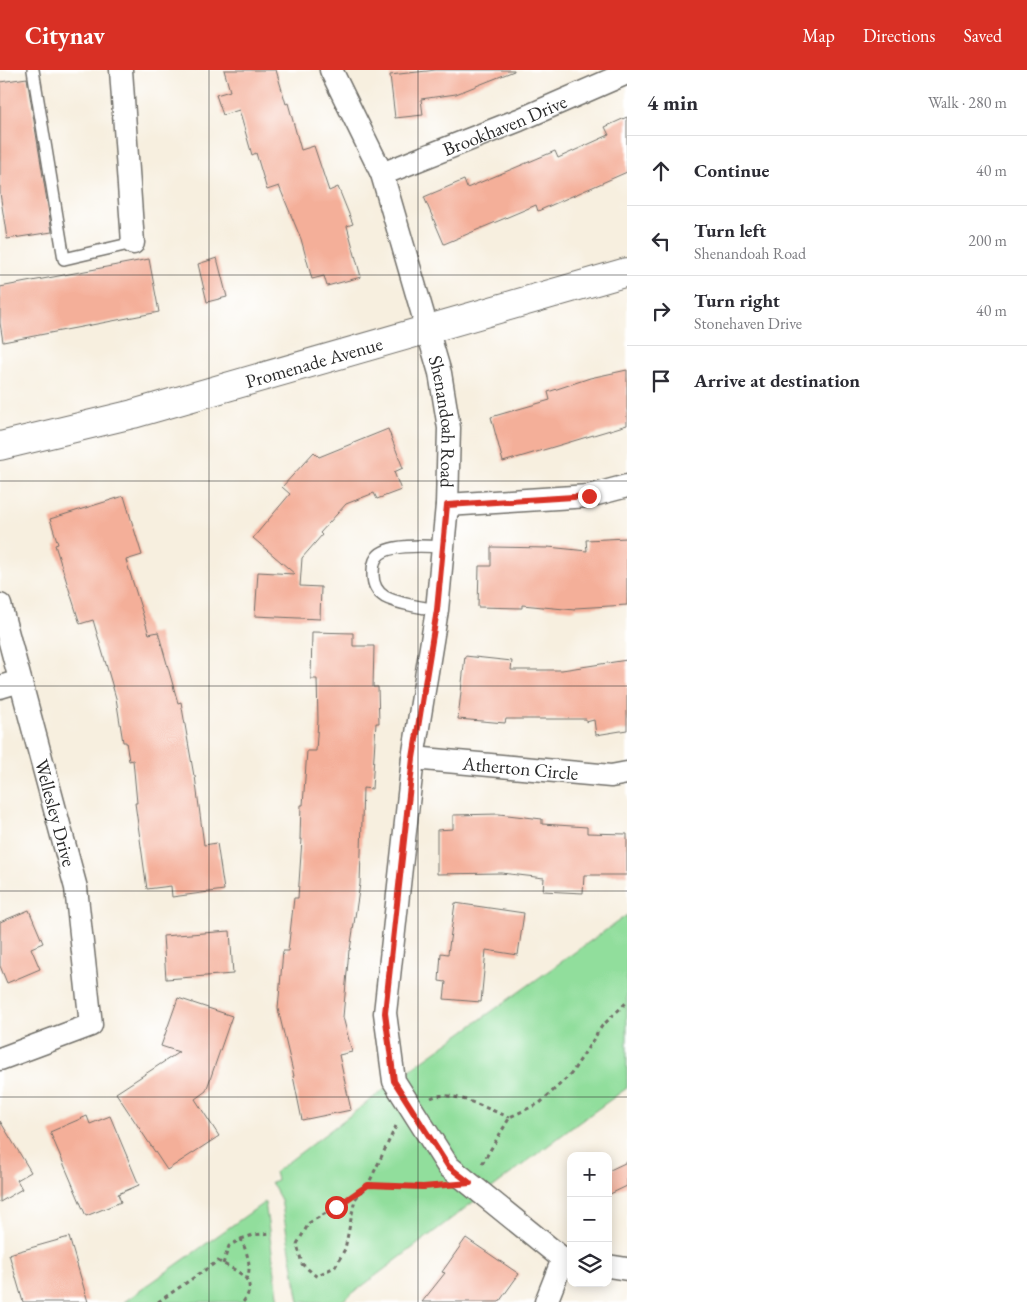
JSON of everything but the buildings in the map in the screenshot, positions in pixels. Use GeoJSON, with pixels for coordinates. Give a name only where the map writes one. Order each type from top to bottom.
{"type":"FeatureCollection","features":[{"type":"Feature","properties":{"kind":"main road","name":"Promenade Avenue"},"geometry":{"type":"LineString","coordinates":[[0,446],[133,414],[627,272]]}},
{"type":"Feature","properties":{"kind":"street"},"geometry":{"type":"LineString","coordinates":[[121,70],[133,243]]}},
{"type":"Feature","properties":{"kind":"street","name":"Shenandoah Road"},"geometry":{"type":"LineString","coordinates":[[331,70],[382,174],[440,373],[449,428],[444,547],[437,610],[413,758],[385,1013],[394,1081],[448,1166],[567,1260]]}},
{"type":"Feature","properties":{"kind":"street","name":"Brookhaven Drive"},"geometry":{"type":"LineString","coordinates":[[382,174],[520,120],[627,73]]}},
{"type":"Feature","properties":{"kind":"street"},"geometry":{"type":"LineString","coordinates":[[447,505],[589,496],[627,486]]}},
{"type":"Feature","properties":{"kind":"street","name":"Wellesley Drive"},"geometry":{"type":"LineString","coordinates":[[0,606],[10,684],[76,888],[91,1025],[0,1059]]}},
{"type":"Feature","properties":{"kind":"street","name":"Atherton Circle"},"geometry":{"type":"LineString","coordinates":[[413,758],[611,776],[627,773]]}},
{"type":"Feature","properties":{"kind":"street"},"geometry":{"type":"LineString","coordinates":[[546,1302],[567,1260]]}},
{"type":"Feature","properties":{"kind":"street"},"geometry":{"type":"LineString","coordinates":[[612,1267],[627,1270]]}},
{"type":"Feature","properties":{"kind":"lane"},"geometry":{"type":"LineString","coordinates":[[32,70],[64,259],[133,243]]}},
{"type":"Feature","properties":{"kind":"lane"},"geometry":{"type":"LineString","coordinates":[[437,610],[385,597],[378,592],[373,581],[373,568],[378,554],[388,551],[411,545],[444,547]]}},
{"type":"Feature","properties":{"kind":"path"},"geometry":{"type":"LineString","coordinates":[[368,1185],[355,1199],[345,1249],[335,1267],[316,1276],[302,1264],[298,1244],[308,1223],[368,1185],[423,1187],[470,1183],[510,1117],[540,1103],[571,1074],[602,1026],[627,1002]]}},
{"type":"Feature","properties":{"kind":"path"},"geometry":{"type":"LineString","coordinates":[[223,1264],[229,1246],[253,1235],[271,1233]]}},
{"type":"Feature","properties":{"kind":"path"},"geometry":{"type":"LineString","coordinates":[[242,1239],[250,1269],[247,1279],[250,1288],[249,1294],[243,1302]]}},
{"type":"Feature","properties":{"kind":"path"},"geometry":{"type":"LineString","coordinates":[[158,1302],[218,1261],[247,1279]]}},
{"type":"Feature","properties":{"kind":"green space"},"geometry":{"type":"Polygon","coordinates":[[[627,915],[627,1088],[341,1302],[299,1302],[281,1200],[271,1182],[277,1180],[275,1172],[422,1061],[627,915]]]}},
{"type":"Feature","properties":{"kind":"green space"},"geometry":{"type":"Polygon","coordinates":[[[265,1202],[279,1302],[124,1302],[265,1202]]]}},
{"type":"Feature","properties":{"kind":"route"},"geometry":{"type":"LineString","coordinates":[[336,1207],[368,1185],[423,1187],[470,1183],[448,1166],[394,1081],[385,1013],[413,758],[437,610],[447,505],[589,496]]}}]}
